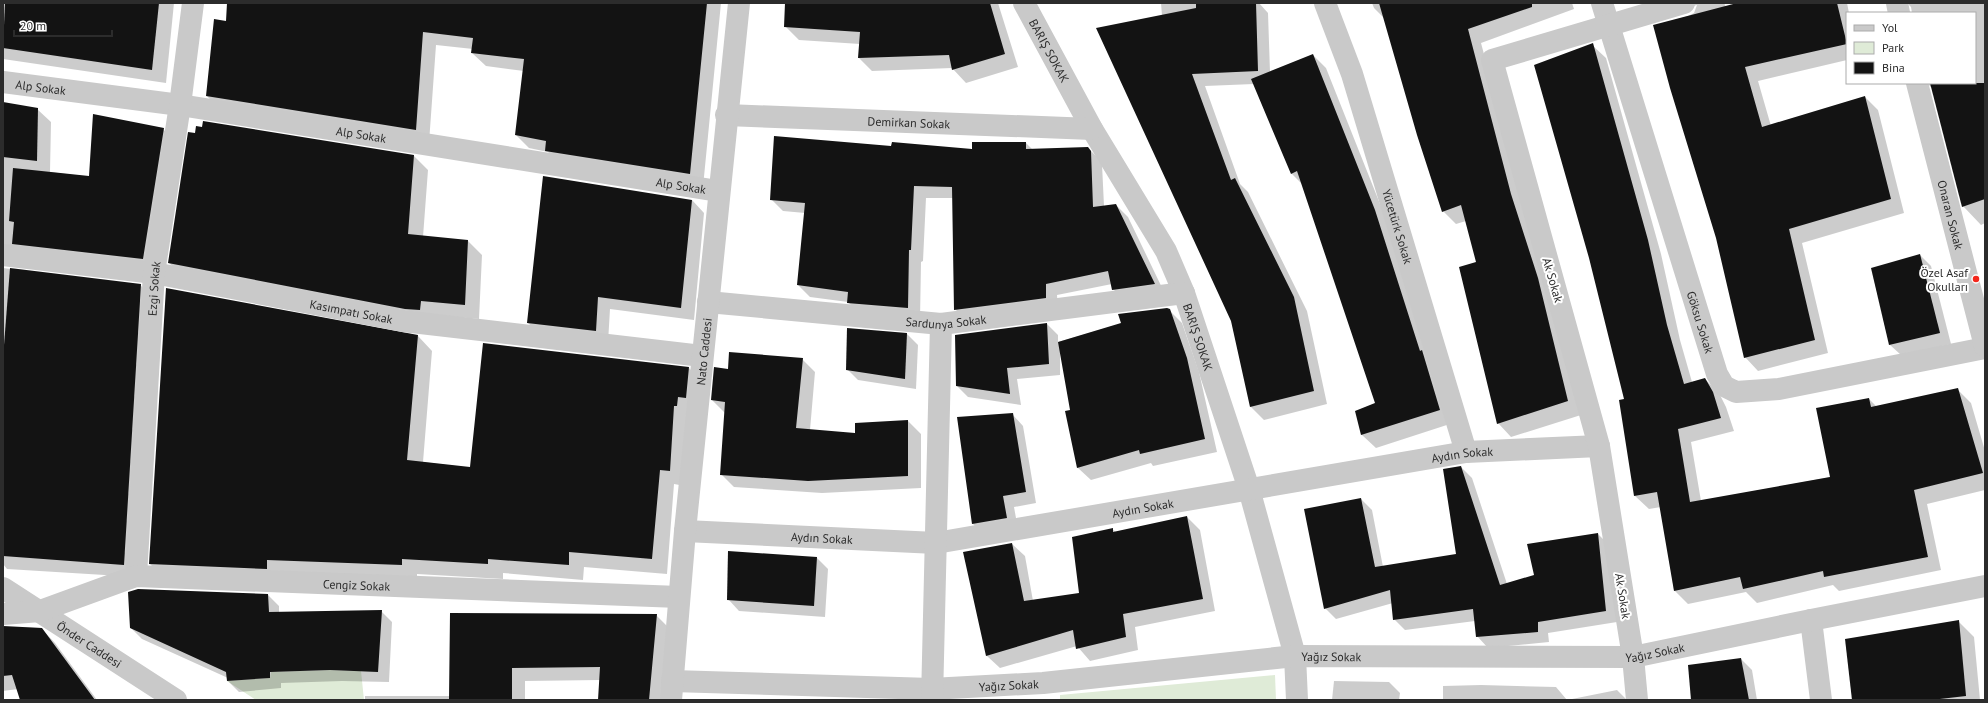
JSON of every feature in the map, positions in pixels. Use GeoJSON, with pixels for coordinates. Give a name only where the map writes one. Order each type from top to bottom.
{"type":"FeatureCollection","features":[{"type":"Feature","properties":{"kind":"street","name":"Ezgi Sokak"},"geometry":{"type":"LineString","coordinates":[[136,576],[154,273],[180,105],[193,3]]}},
{"type":"Feature","properties":{"kind":"street","name":"Nato Caddesi"},"geometry":{"type":"LineString","coordinates":[[672,691],[685,531],[718,191],[739,3]]}},
{"type":"Feature","properties":{"kind":"street","name":"BARIŞ SOKAK"},"geometry":{"type":"LineString","coordinates":[[1024,3],[1092,129],[1166,251],[1184,293],[1249,488],[1295,656],[1297,700]]}},
{"type":"Feature","properties":{"kind":"street","name":"Yücetürk Sokak"},"geometry":{"type":"LineString","coordinates":[[1325,3],[1352,74],[1466,452]]}},
{"type":"Feature","properties":{"kind":"street","name":"Göksu Sokak"},"geometry":{"type":"LineString","coordinates":[[1602,3],[1717,374],[1724,386],[1736,392],[1779,389],[1985,347]]}},
{"type":"Feature","properties":{"kind":"street","name":"Ak Sokak"},"geometry":{"type":"LineString","coordinates":[[1637,700],[1632,657],[1599,446],[1492,60],[1609,24],[1684,3]]}},
{"type":"Feature","properties":{"kind":"street","name":"Alp Sokak"},"geometry":{"type":"LineString","coordinates":[[3,82],[180,105],[718,191]]}},
{"type":"Feature","properties":{"kind":"street","name":"Onaran Sokak"},"geometry":{"type":"LineString","coordinates":[[1917,84],[1985,347]]}},
{"type":"Feature","properties":{"kind":"street","name":"Demirkan Sokak"},"geometry":{"type":"LineString","coordinates":[[726,115],[1092,129]]}},
{"type":"Feature","properties":{"kind":"street","name":"Kasımpatı Sokak"},"geometry":{"type":"LineString","coordinates":[[3,255],[154,273],[403,321],[702,356]]}},
{"type":"Feature","properties":{"kind":"street","name":"Sardunya Sokak"},"geometry":{"type":"LineString","coordinates":[[708,302],[941,324],[1184,293]]}},
{"type":"Feature","properties":{"kind":"street"},"geometry":{"type":"LineString","coordinates":[[931,694],[941,324]]}},
{"type":"Feature","properties":{"kind":"street","name":"Aydın Sokak"},"geometry":{"type":"LineString","coordinates":[[685,531],[936,543],[1249,488],[1466,452],[1599,446]]}},
{"type":"Feature","properties":{"kind":"street","name":"Cengiz Sokak"},"geometry":{"type":"LineString","coordinates":[[3,614],[40,611],[136,576],[679,597]]}},
{"type":"Feature","properties":{"kind":"street","name":"Yağız Sokak"},"geometry":{"type":"LineString","coordinates":[[672,691],[931,694],[1295,656],[1632,657],[1985,586]]}},
{"type":"Feature","properties":{"kind":"street","name":"Önder Caddesi"},"geometry":{"type":"LineString","coordinates":[[3,588],[176,700]]}},
{"type":"Feature","properties":{"kind":"street"},"geometry":{"type":"LineString","coordinates":[[1811,620],[1821,700]]}},
{"type":"Feature","properties":{"kind":"green space"},"geometry":{"type":"Polygon","coordinates":[[[330,670],[361,671],[364,700],[256,700],[227,681],[270,678],[271,672],[330,670]]]}},
{"type":"Feature","properties":{"kind":"green space"},"geometry":{"type":"Polygon","coordinates":[[[1275,675],[1276,700],[1060,700],[1060,695],[1275,675]]]}},
{"type":"Feature","properties":{"kind":"building"},"geometry":{"type":"Polygon","coordinates":[[[5,3],[159,3],[152,70],[3,48],[5,3]]]}},
{"type":"Feature","properties":{"kind":"building"},"geometry":{"type":"Polygon","coordinates":[[[227,3],[707,3],[690,174],[545,151],[546,141],[515,135],[524,59],[471,53],[473,38],[423,32],[416,130],[206,96],[214,19],[226,21],[227,3]]]}},
{"type":"Feature","properties":{"kind":"building"},"geometry":{"type":"Polygon","coordinates":[[[785,3],[990,3],[1005,54],[952,70],[949,55],[858,58],[860,32],[784,27],[785,3]]]}},
{"type":"Feature","properties":{"kind":"building"},"geometry":{"type":"Polygon","coordinates":[[[1196,3],[1256,3],[1258,71],[1192,74],[1231,180],[1235,178],[1294,297],[1314,391],[1250,407],[1231,321],[1096,28],[1196,8],[1196,3]]]}},
{"type":"Feature","properties":{"kind":"building"},"geometry":{"type":"Polygon","coordinates":[[[1379,3],[1532,3],[1532,7],[1468,29],[1511,194],[1538,278],[1568,401],[1497,424],[1459,267],[1476,262],[1461,205],[1442,212],[1417,135],[1379,3]]]}},
{"type":"Feature","properties":{"kind":"building"},"geometry":{"type":"Polygon","coordinates":[[[1737,3],[1837,3],[1846,44],[1745,67],[1762,127],[1865,96],[1891,199],[1789,229],[1815,340],[1744,358],[1716,238],[1670,88],[1653,25],[1737,3]]]}},
{"type":"Feature","properties":{"kind":"building"},"geometry":{"type":"Polygon","coordinates":[[[1593,43],[1648,240],[1667,325],[1684,384],[1705,378],[1713,392],[1721,418],[1678,429],[1690,502],[1830,477],[1816,408],[1869,398],[1871,407],[1958,388],[1983,473],[1914,490],[1928,557],[1824,577],[1823,571],[1743,589],[1740,577],[1674,591],[1657,492],[1634,496],[1619,400],[1624,399],[1589,258],[1534,65],[1593,43]]]}},
{"type":"Feature","properties":{"kind":"building"},"geometry":{"type":"Polygon","coordinates":[[[1313,54],[1375,210],[1420,351],[1422,350],[1440,410],[1361,435],[1355,411],[1375,403],[1297,171],[1291,174],[1251,79],[1313,54]]]}},
{"type":"Feature","properties":{"kind":"building"},"geometry":{"type":"Polygon","coordinates":[[[1985,83],[1985,199],[1962,207],[1930,84],[1985,83]]]}},
{"type":"Feature","properties":{"kind":"building"},"geometry":{"type":"Polygon","coordinates":[[[3,102],[38,108],[37,161],[3,157],[3,102]]]}},
{"type":"Feature","properties":{"kind":"building"},"geometry":{"type":"Polygon","coordinates":[[[93,114],[164,128],[143,259],[12,244],[14,222],[9,221],[13,168],[89,176],[93,114]]]}},
{"type":"Feature","properties":{"kind":"building"},"geometry":{"type":"Polygon","coordinates":[[[203,121],[414,155],[408,234],[468,240],[465,305],[421,301],[420,310],[405,309],[168,263],[188,132],[195,133],[196,126],[202,127],[203,121]]]}},
{"type":"Feature","properties":{"kind":"building"},"geometry":{"type":"Polygon","coordinates":[[[774,136],[891,146],[892,142],[972,149],[972,142],[1026,142],[1026,149],[1088,147],[1091,151],[1093,207],[1116,204],[1155,284],[1112,290],[1108,271],[1046,284],[1046,298],[954,310],[952,187],[914,186],[911,250],[909,250],[908,308],[847,303],[848,292],[797,285],[805,203],[770,200],[774,136]]]}},
{"type":"Feature","properties":{"kind":"building"},"geometry":{"type":"Polygon","coordinates":[[[543,176],[692,200],[681,308],[598,297],[596,331],[527,323],[543,176]]]}},
{"type":"Feature","properties":{"kind":"building"},"geometry":{"type":"Polygon","coordinates":[[[1920,254],[1940,333],[1889,345],[1871,268],[1920,254]]]}},
{"type":"Feature","properties":{"kind":"building"},"geometry":{"type":"Polygon","coordinates":[[[10,268],[141,284],[124,565],[3,556],[3,358],[10,268]]]}},
{"type":"Feature","properties":{"kind":"building"},"geometry":{"type":"Polygon","coordinates":[[[166,288],[418,335],[407,460],[470,467],[483,343],[689,367],[686,398],[678,397],[677,406],[674,406],[670,471],[660,470],[652,559],[569,552],[569,565],[488,559],[488,564],[402,559],[402,565],[267,560],[267,569],[149,564],[166,288]]]}},
{"type":"Feature","properties":{"kind":"building"},"geometry":{"type":"Polygon","coordinates":[[[1167,308],[1170,309],[1187,358],[1205,439],[1140,454],[1139,450],[1077,468],[1065,411],[1070,410],[1058,342],[1121,323],[1118,314],[1167,308]]]}},
{"type":"Feature","properties":{"kind":"building"},"geometry":{"type":"Polygon","coordinates":[[[1047,323],[1049,364],[1007,368],[1010,394],[956,386],[955,335],[1047,323]]]}},
{"type":"Feature","properties":{"kind":"building"},"geometry":{"type":"Polygon","coordinates":[[[847,328],[907,333],[905,379],[846,370],[847,328]]]}},
{"type":"Feature","properties":{"kind":"building"},"geometry":{"type":"Polygon","coordinates":[[[729,352],[803,358],[796,428],[855,433],[855,423],[908,420],[908,476],[808,481],[720,475],[725,402],[711,400],[714,367],[728,369],[729,352]]]}},
{"type":"Feature","properties":{"kind":"building"},"geometry":{"type":"Polygon","coordinates":[[[1013,413],[1026,492],[1003,496],[1007,518],[972,524],[957,417],[1013,413]]]}},
{"type":"Feature","properties":{"kind":"building"},"geometry":{"type":"Polygon","coordinates":[[[1461,466],[1500,585],[1534,575],[1527,544],[1598,533],[1606,611],[1538,622],[1538,632],[1476,637],[1473,609],[1393,620],[1390,590],[1324,609],[1304,509],[1361,498],[1375,567],[1456,554],[1443,469],[1461,466]]]}},
{"type":"Feature","properties":{"kind":"building"},"geometry":{"type":"Polygon","coordinates":[[[1187,516],[1203,599],[1123,614],[1126,637],[1076,649],[1073,630],[986,656],[963,552],[1012,543],[1024,601],[1079,593],[1072,537],[1113,528],[1113,532],[1187,516]]]}},
{"type":"Feature","properties":{"kind":"building"},"geometry":{"type":"Polygon","coordinates":[[[728,551],[817,557],[814,606],[727,600],[728,551]]]}},
{"type":"Feature","properties":{"kind":"building"},"geometry":{"type":"Polygon","coordinates":[[[138,589],[268,594],[269,612],[382,610],[378,672],[330,670],[270,672],[270,678],[227,681],[226,672],[130,628],[128,592],[138,589]]]}},
{"type":"Feature","properties":{"kind":"building"},"geometry":{"type":"Polygon","coordinates":[[[450,613],[657,614],[649,700],[598,700],[600,667],[512,668],[512,700],[449,700],[450,613]]]}},
{"type":"Feature","properties":{"kind":"building"},"geometry":{"type":"Polygon","coordinates":[[[1959,620],[1966,696],[1931,700],[1852,700],[1845,639],[1959,620]]]}},
{"type":"Feature","properties":{"kind":"building"},"geometry":{"type":"Polygon","coordinates":[[[3,626],[42,628],[95,700],[20,700],[12,675],[3,676],[3,626]]]}},
{"type":"Feature","properties":{"kind":"building"},"geometry":{"type":"Polygon","coordinates":[[[1741,658],[1749,700],[1691,700],[1688,665],[1741,658]]]}},
{"type":"Feature","properties":{"kind":"place","name":"Özel Asaf Okulları"},"geometry":{"type":"Point","coordinates":[1976,279]}}]}
